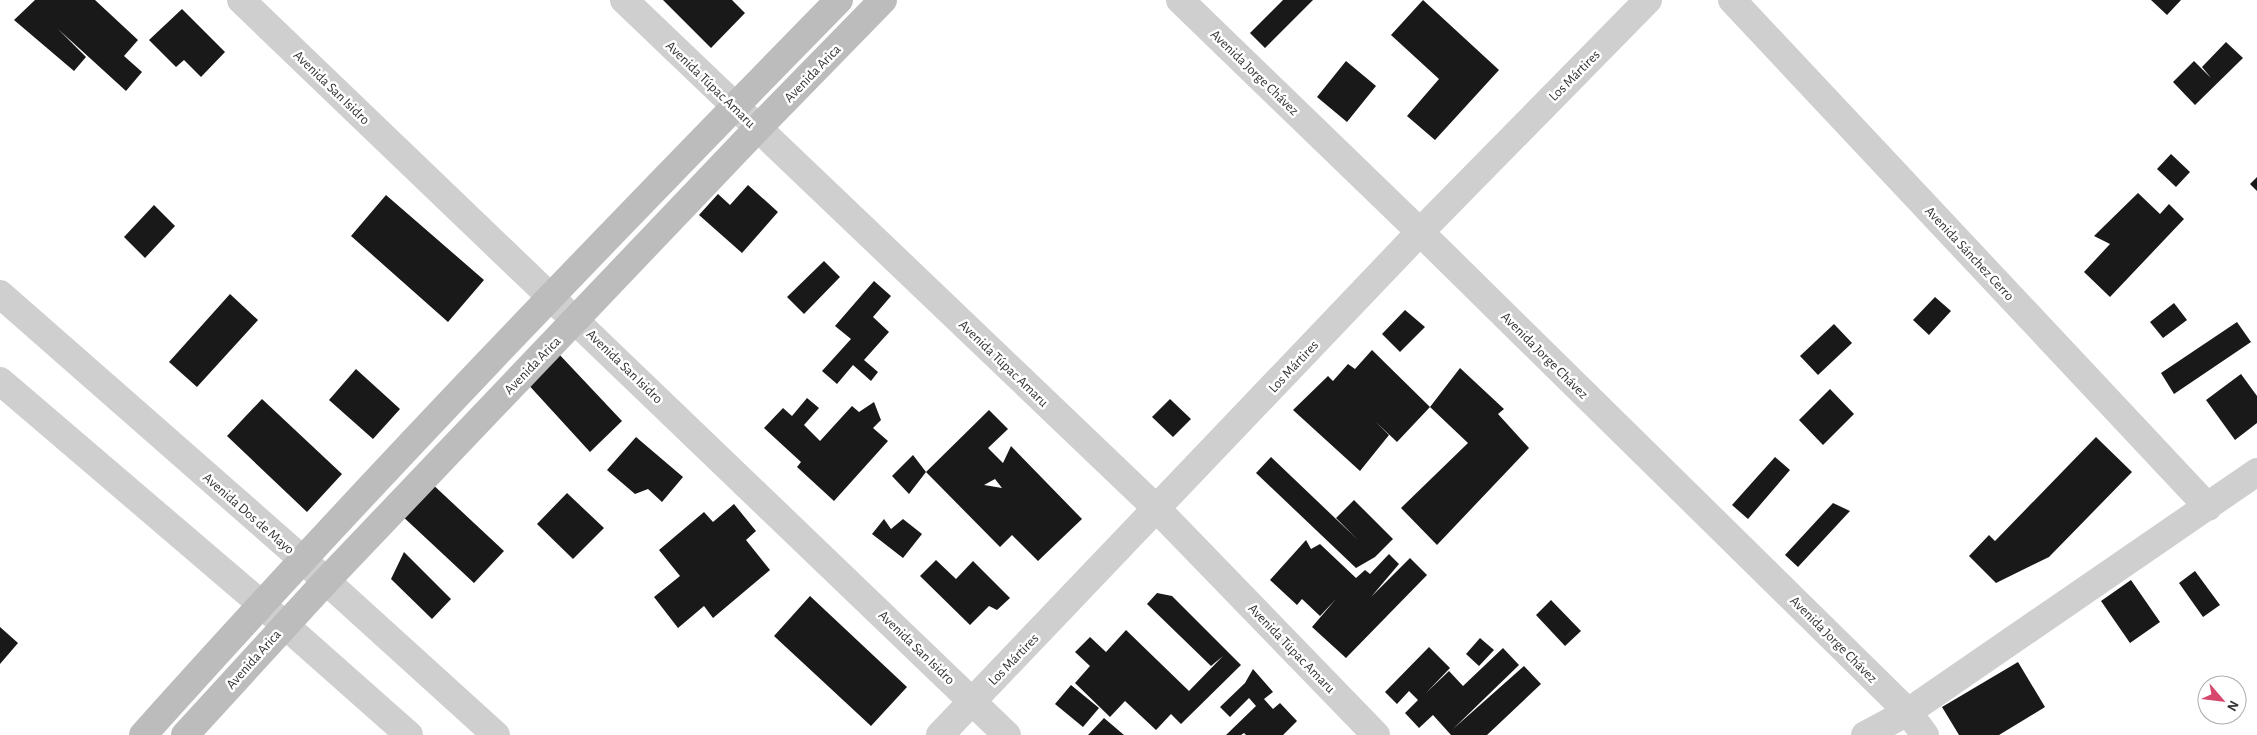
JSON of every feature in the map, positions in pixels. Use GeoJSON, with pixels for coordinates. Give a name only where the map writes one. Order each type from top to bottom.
{"type":"FeatureCollection","features":[{"type":"Feature","properties":{"kind":"street","name":"Avenida San Isidro"},"geometry":{"type":"LineString","coordinates":[[241,0],[576,319],[974,701],[1007,735]]}},
{"type":"Feature","properties":{"kind":"street","name":"Avenida Túpac Amaru"},"geometry":{"type":"LineString","coordinates":[[624,0],[1157,509],[1376,735]]}},
{"type":"Feature","properties":{"kind":"street"},"geometry":{"type":"LineString","coordinates":[[143,735],[261,604],[552,297],[839,0]]}},
{"type":"Feature","properties":{"kind":"street","name":"Avenida Arica"},"geometry":{"type":"LineString","coordinates":[[185,735],[284,625],[758,128],[883,0]]}},
{"type":"Feature","properties":{"kind":"street","name":"Avenida Jorge Chávez"},"geometry":{"type":"LineString","coordinates":[[1180,0],[1420,232],[1908,712],[1925,735]]}},
{"type":"Feature","properties":{"kind":"street","name":"Los Mártires"},"geometry":{"type":"LineString","coordinates":[[940,735],[1420,232],[1648,0]]}},
{"type":"Feature","properties":{"kind":"street","name":"Avenida Sánchez Cerro"},"geometry":{"type":"LineString","coordinates":[[1732,0],[2208,507]]}},
{"type":"Feature","properties":{"kind":"street","name":"Avenida Dos de Mayo"},"geometry":{"type":"LineString","coordinates":[[0,294],[303,560],[496,735]]}},
{"type":"Feature","properties":{"kind":"street"},"geometry":{"type":"LineString","coordinates":[[0,380],[261,604],[409,735]]}},
{"type":"Feature","properties":{"kind":"street"},"geometry":{"type":"LineString","coordinates":[[1865,735],[1908,712],[2257,472]]}},
{"type":"Feature","properties":{"kind":"building"},"geometry":{"type":"Polygon","coordinates":[[[35,0],[95,0],[138,40],[124,56],[142,72],[126,91],[58,29],[86,57],[74,71],[14,20],[35,0]]]}},
{"type":"Feature","properties":{"kind":"building"},"geometry":{"type":"Polygon","coordinates":[[[663,0],[732,0],[745,13],[711,48],[663,0]]]}},
{"type":"Feature","properties":{"kind":"building"},"geometry":{"type":"Polygon","coordinates":[[[1283,0],[1313,0],[1265,48],[1250,33],[1283,0]]]}},
{"type":"Feature","properties":{"kind":"building"},"geometry":{"type":"Polygon","coordinates":[[[1423,0],[1499,70],[1435,140],[1407,116],[1439,79],[1391,35],[1423,0]]]}},
{"type":"Feature","properties":{"kind":"building"},"geometry":{"type":"Polygon","coordinates":[[[2151,0],[2181,0],[2167,15],[2151,0]]]}},
{"type":"Feature","properties":{"kind":"building"},"geometry":{"type":"Polygon","coordinates":[[[182,9],[225,52],[201,77],[184,60],[176,67],[149,40],[182,9]]]}},
{"type":"Feature","properties":{"kind":"building"},"geometry":{"type":"Polygon","coordinates":[[[2226,42],[2243,58],[2195,105],[2173,82],[2194,61],[2211,78],[2202,67],[2226,42]]]}},
{"type":"Feature","properties":{"kind":"building"},"geometry":{"type":"Polygon","coordinates":[[[1346,61],[1376,86],[1347,122],[1317,97],[1346,61]]]}},
{"type":"Feature","properties":{"kind":"building"},"geometry":{"type":"Polygon","coordinates":[[[2171,154],[2190,172],[2176,187],[2157,169],[2171,154]]]}},
{"type":"Feature","properties":{"kind":"building"},"geometry":{"type":"Polygon","coordinates":[[[2257,177],[2257,191],[2250,184],[2257,177]]]}},
{"type":"Feature","properties":{"kind":"building"},"geometry":{"type":"Polygon","coordinates":[[[748,185],[778,212],[742,253],[699,215],[718,194],[730,205],[748,185]]]}},
{"type":"Feature","properties":{"kind":"building"},"geometry":{"type":"Polygon","coordinates":[[[2138,193],[2160,214],[2169,204],[2184,219],[2110,297],[2084,272],[2110,244],[2094,236],[2138,193]]]}},
{"type":"Feature","properties":{"kind":"building"},"geometry":{"type":"Polygon","coordinates":[[[386,195],[484,280],[448,322],[351,236],[386,195]]]}},
{"type":"Feature","properties":{"kind":"building"},"geometry":{"type":"Polygon","coordinates":[[[154,205],[175,226],[145,258],[124,237],[154,205]]]}},
{"type":"Feature","properties":{"kind":"building"},"geometry":{"type":"Polygon","coordinates":[[[824,261],[840,277],[804,314],[787,297],[824,261]]]}},
{"type":"Feature","properties":{"kind":"building"},"geometry":{"type":"Polygon","coordinates":[[[874,281],[891,296],[873,317],[889,332],[864,360],[878,372],[871,381],[853,365],[837,384],[822,371],[851,339],[835,326],[874,281]]]}},
{"type":"Feature","properties":{"kind":"building"},"geometry":{"type":"Polygon","coordinates":[[[230,294],[258,320],[197,387],[169,362],[230,294]]]}},
{"type":"Feature","properties":{"kind":"building"},"geometry":{"type":"Polygon","coordinates":[[[1935,297],[1951,311],[1929,335],[1913,320],[1935,297]]]}},
{"type":"Feature","properties":{"kind":"building"},"geometry":{"type":"Polygon","coordinates":[[[2174,303],[2187,320],[2163,338],[2150,322],[2174,303]]]}},
{"type":"Feature","properties":{"kind":"building"},"geometry":{"type":"Polygon","coordinates":[[[1405,310],[1425,327],[1400,352],[1382,334],[1405,310]]]}},
{"type":"Feature","properties":{"kind":"building"},"geometry":{"type":"Polygon","coordinates":[[[2237,322],[2251,342],[2174,394],[2161,373],[2237,322]]]}},
{"type":"Feature","properties":{"kind":"building"},"geometry":{"type":"Polygon","coordinates":[[[1834,324],[1852,343],[1818,375],[1800,356],[1834,324]]]}},
{"type":"Feature","properties":{"kind":"building"},"geometry":{"type":"Polygon","coordinates":[[[1372,350],[1430,407],[1397,442],[1376,422],[1389,435],[1360,471],[1293,410],[1328,376],[1333,381],[1348,364],[1355,369],[1372,350]]]}},
{"type":"Feature","properties":{"kind":"building"},"geometry":{"type":"Polygon","coordinates":[[[557,352],[622,421],[590,452],[525,381],[557,352]]]}},
{"type":"Feature","properties":{"kind":"building"},"geometry":{"type":"Polygon","coordinates":[[[1460,368],[1504,409],[1498,414],[1529,448],[1437,545],[1401,508],[1468,443],[1430,407],[1460,368]]]}},
{"type":"Feature","properties":{"kind":"building"},"geometry":{"type":"Polygon","coordinates":[[[356,369],[400,409],[373,439],[329,400],[356,369]]]}},
{"type":"Feature","properties":{"kind":"building"},"geometry":{"type":"Polygon","coordinates":[[[2241,374],[2257,396],[2257,423],[2235,440],[2206,400],[2241,374]]]}},
{"type":"Feature","properties":{"kind":"building"},"geometry":{"type":"Polygon","coordinates":[[[1830,389],[1854,414],[1823,445],[1799,420],[1830,389]]]}},
{"type":"Feature","properties":{"kind":"building"},"geometry":{"type":"Polygon","coordinates":[[[807,398],[819,408],[804,425],[820,441],[852,406],[859,412],[874,402],[881,420],[873,428],[888,441],[834,501],[797,467],[801,462],[764,428],[783,408],[792,416],[807,398]]]}},
{"type":"Feature","properties":{"kind":"building"},"geometry":{"type":"Polygon","coordinates":[[[262,399],[342,474],[307,512],[227,436],[262,399]]]}},
{"type":"Feature","properties":{"kind":"building"},"geometry":{"type":"Polygon","coordinates":[[[1170,399],[1191,419],[1173,437],[1152,417],[1170,399]]]}},
{"type":"Feature","properties":{"kind":"building"},"geometry":{"type":"Polygon","coordinates":[[[989,410],[1008,429],[988,448],[1003,463],[1011,446],[1082,519],[1038,561],[1012,535],[1000,547],[926,472],[989,410]],[[995,479],[984,485],[1002,488],[995,479]]]}},
{"type":"Feature","properties":{"kind":"building"},"geometry":{"type":"Polygon","coordinates":[[[636,437],[683,477],[662,502],[648,489],[635,494],[607,470],[636,437]]]}},
{"type":"Feature","properties":{"kind":"building"},"geometry":{"type":"Polygon","coordinates":[[[2096,437],[2132,472],[2049,557],[1996,583],[1969,556],[1989,535],[1995,541],[2096,437]]]}},
{"type":"Feature","properties":{"kind":"building"},"geometry":{"type":"Polygon","coordinates":[[[913,455],[926,472],[909,494],[892,476],[913,455]]]}},
{"type":"Feature","properties":{"kind":"building"},"geometry":{"type":"Polygon","coordinates":[[[1271,457],[1357,539],[1336,518],[1354,500],[1393,539],[1375,557],[1356,568],[1256,473],[1271,457]]]}},
{"type":"Feature","properties":{"kind":"building"},"geometry":{"type":"Polygon","coordinates":[[[1775,457],[1790,470],[1748,519],[1732,505],[1775,457]]]}},
{"type":"Feature","properties":{"kind":"building"},"geometry":{"type":"Polygon","coordinates":[[[429,481],[504,551],[474,583],[399,513],[429,481]]]}},
{"type":"Feature","properties":{"kind":"building"},"geometry":{"type":"Polygon","coordinates":[[[567,493],[604,528],[573,559],[537,524],[567,493]]]}},
{"type":"Feature","properties":{"kind":"building"},"geometry":{"type":"Polygon","coordinates":[[[1833,503],[1850,511],[1798,567],[1785,555],[1833,503]]]}},
{"type":"Feature","properties":{"kind":"building"},"geometry":{"type":"Polygon","coordinates":[[[734,504],[756,531],[746,540],[770,570],[713,618],[704,606],[678,628],[654,597],[680,576],[659,550],[704,512],[713,522],[734,504]]]}},
{"type":"Feature","properties":{"kind":"building"},"geometry":{"type":"Polygon","coordinates":[[[884,519],[891,529],[903,519],[922,534],[903,558],[872,534],[884,519]]]}},
{"type":"Feature","properties":{"kind":"building"},"geometry":{"type":"Polygon","coordinates":[[[1306,540],[1311,549],[1320,544],[1356,578],[1365,570],[1370,574],[1389,554],[1399,564],[1371,597],[1410,558],[1427,575],[1346,658],[1312,627],[1336,599],[1320,616],[1302,599],[1297,605],[1270,580],[1306,540]]]}},
{"type":"Feature","properties":{"kind":"building"},"geometry":{"type":"Polygon","coordinates":[[[404,552],[451,599],[432,619],[391,579],[404,552]]]}},
{"type":"Feature","properties":{"kind":"building"},"geometry":{"type":"Polygon","coordinates":[[[936,560],[956,579],[973,561],[1010,598],[997,610],[989,606],[970,625],[920,576],[936,560]]]}},
{"type":"Feature","properties":{"kind":"building"},"geometry":{"type":"Polygon","coordinates":[[[2195,571],[2220,605],[2203,617],[2179,583],[2195,571]]]}},
{"type":"Feature","properties":{"kind":"building"},"geometry":{"type":"Polygon","coordinates":[[[2131,580],[2160,622],[2130,643],[2101,601],[2131,580]]]}},
{"type":"Feature","properties":{"kind":"building"},"geometry":{"type":"Polygon","coordinates":[[[1157,593],[1172,596],[1241,665],[1181,724],[1171,714],[1156,730],[1125,701],[1110,717],[1075,683],[1090,666],[1075,652],[1090,637],[1106,652],[1126,630],[1189,691],[1223,656],[1211,666],[1147,604],[1157,593]]]}},
{"type":"Feature","properties":{"kind":"building"},"geometry":{"type":"Polygon","coordinates":[[[810,596],[907,687],[871,726],[774,636],[810,596]]]}},
{"type":"Feature","properties":{"kind":"building"},"geometry":{"type":"Polygon","coordinates":[[[1551,600],[1581,631],[1565,646],[1536,615],[1551,600]]]}},
{"type":"Feature","properties":{"kind":"building"},"geometry":{"type":"Polygon","coordinates":[[[0,627],[18,643],[0,664],[0,627]]]}},
{"type":"Feature","properties":{"kind":"building"},"geometry":{"type":"Polygon","coordinates":[[[1480,638],[1494,650],[1479,666],[1466,654],[1480,638]]]}},
{"type":"Feature","properties":{"kind":"building"},"geometry":{"type":"Polygon","coordinates":[[[1429,647],[1450,668],[1426,693],[1449,671],[1463,686],[1503,648],[1519,665],[1453,729],[1524,666],[1541,684],[1487,735],[1451,735],[1433,715],[1419,728],[1405,713],[1418,700],[1409,691],[1397,704],[1385,692],[1429,647]]]}},
{"type":"Feature","properties":{"kind":"building"},"geometry":{"type":"Polygon","coordinates":[[[2018,662],[2045,707],[1999,735],[1959,735],[1942,707],[2018,662]]]}},
{"type":"Feature","properties":{"kind":"building"},"geometry":{"type":"Polygon","coordinates":[[[1253,669],[1273,692],[1264,699],[1273,709],[1280,703],[1297,721],[1283,735],[1246,735],[1244,733],[1241,735],[1226,735],[1256,706],[1249,698],[1230,717],[1220,707],[1245,683],[1253,669]]]}},
{"type":"Feature","properties":{"kind":"building"},"geometry":{"type":"Polygon","coordinates":[[[1071,685],[1099,708],[1083,727],[1055,704],[1071,685]]]}},
{"type":"Feature","properties":{"kind":"building"},"geometry":{"type":"Polygon","coordinates":[[[1104,718],[1124,735],[1088,735],[1104,718]]]}}]}
